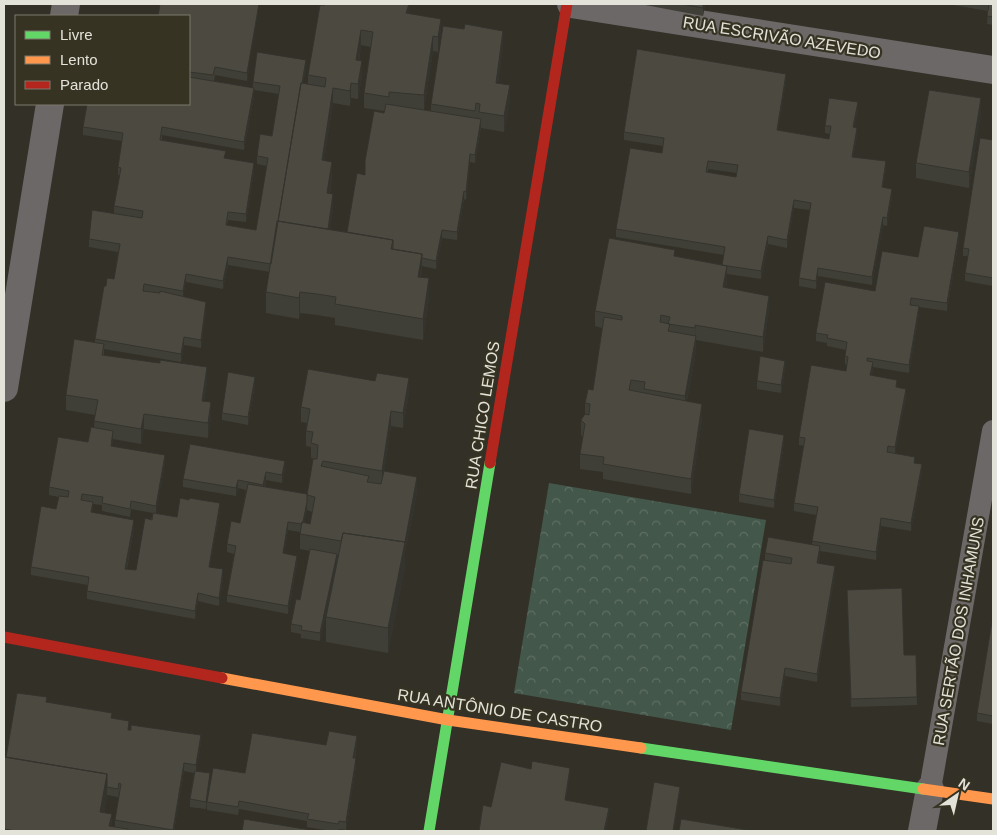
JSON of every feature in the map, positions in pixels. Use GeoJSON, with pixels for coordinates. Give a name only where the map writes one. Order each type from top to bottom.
{"type":"FeatureCollection","features":[{"type":"Feature","properties":{"kind":"street","name":"RUA CHICO LEMOS"},"geometry":{"type":"LineString","coordinates":[[429,831],[566,4]]}},
{"type":"Feature","properties":{"kind":"street","name":"RUA ESCRIVÃO AZEVEDO"},"geometry":{"type":"LineString","coordinates":[[571,4],[993,70]]}},
{"type":"Feature","properties":{"kind":"street"},"geometry":{"type":"LineString","coordinates":[[4,388],[50,105]]}},
{"type":"Feature","properties":{"kind":"street","name":"RUA ANTÔNIO DE CASTRO"},"geometry":{"type":"LineString","coordinates":[[4,637],[448,720],[993,799]]}},
{"type":"Feature","properties":{"kind":"street","name":"RUA SERTÃO DOS INHAMUNS"},"geometry":{"type":"LineString","coordinates":[[922,831],[930,789]]}},
{"type":"Feature","properties":{"kind":"lane","name":"RUA SERTÃO DOS INHAMUNS"},"geometry":{"type":"LineString","coordinates":[[930,789],[993,431]]}},
{"type":"Feature","properties":{"kind":"green space"},"geometry":{"type":"Polygon","coordinates":[[[549,483],[766,520],[731,730],[514,693],[549,483]]]}},
{"type":"Feature","properties":{"kind":"building"},"geometry":{"type":"Polygon","coordinates":[[[160,4],[259,4],[247,73],[215,67],[213,75],[190,72],[190,15],[158,15],[160,4]]]}},
{"type":"Feature","properties":{"kind":"building"},"geometry":{"type":"Polygon","coordinates":[[[409,4],[406,13],[441,19],[438,37],[433,36],[424,95],[389,92],[389,97],[364,93],[373,32],[361,30],[356,60],[362,61],[358,84],[351,83],[350,91],[333,88],[322,160],[332,162],[327,193],[333,194],[328,229],[278,221],[301,83],[325,87],[326,78],[308,75],[320,5],[409,4]]]}},
{"type":"Feature","properties":{"kind":"building"},"geometry":{"type":"Polygon","coordinates":[[[682,4],[703,4],[703,8],[682,4]]]}},
{"type":"Feature","properties":{"kind":"building"},"geometry":{"type":"Polygon","coordinates":[[[989,4],[993,4],[993,17],[987,16],[989,4]]]}},
{"type":"Feature","properties":{"kind":"building"},"geometry":{"type":"Polygon","coordinates":[[[465,24],[503,31],[496,83],[510,85],[504,116],[479,112],[480,104],[476,103],[475,111],[431,104],[443,26],[464,29],[465,24]]]}},
{"type":"Feature","properties":{"kind":"building"},"geometry":{"type":"Polygon","coordinates":[[[637,49],[786,74],[777,130],[829,139],[831,126],[825,126],[829,98],[858,102],[853,127],[857,128],[852,157],[886,161],[882,187],[892,189],[887,218],[883,217],[872,277],[818,268],[816,281],[799,278],[811,203],[794,200],[787,240],[768,236],[761,271],[722,265],[725,247],[616,229],[630,148],[662,153],[664,138],[624,132],[637,49]],[[708,161],[706,172],[736,177],[738,165],[708,161]]]}},
{"type":"Feature","properties":{"kind":"building"},"geometry":{"type":"Polygon","coordinates":[[[257,52],[306,60],[271,264],[228,257],[223,281],[186,274],[183,291],[144,284],[143,291],[160,293],[160,291],[206,302],[201,340],[184,337],[181,354],[95,339],[104,286],[106,286],[107,278],[114,279],[120,244],[89,239],[92,210],[142,218],[143,211],[114,206],[121,168],[118,167],[123,133],[83,127],[87,105],[190,105],[190,77],[254,88],[244,142],[162,127],[160,140],[226,151],[224,158],[254,163],[246,214],[228,212],[226,225],[256,230],[268,158],[257,156],[260,134],[272,136],[280,86],[253,82],[257,52]]]}},
{"type":"Feature","properties":{"kind":"building"},"geometry":{"type":"Polygon","coordinates":[[[929,90],[981,98],[969,172],[916,163],[929,90]]]}},
{"type":"Feature","properties":{"kind":"building"},"geometry":{"type":"Polygon","coordinates":[[[386,104],[481,119],[475,155],[470,154],[466,192],[464,191],[457,232],[442,230],[436,261],[422,258],[422,254],[393,249],[393,240],[347,232],[357,173],[365,175],[365,161],[374,111],[384,113],[386,104]]]}},
{"type":"Feature","properties":{"kind":"building"},"geometry":{"type":"Polygon","coordinates":[[[980,138],[993,140],[993,278],[965,273],[969,249],[963,248],[980,138]]]}},
{"type":"Feature","properties":{"kind":"building"},"geometry":{"type":"Polygon","coordinates":[[[277,221],[393,240],[391,249],[422,254],[418,277],[429,278],[423,319],[335,304],[336,297],[300,292],[299,298],[266,292],[277,221]]]}},
{"type":"Feature","properties":{"kind":"building"},"geometry":{"type":"Polygon","coordinates":[[[924,226],[959,232],[947,303],[911,298],[910,305],[919,306],[909,365],[867,358],[867,361],[873,362],[870,375],[897,380],[896,387],[906,389],[895,447],[888,446],[887,452],[915,457],[914,463],[922,464],[911,523],[881,518],[876,552],[812,541],[818,507],[794,503],[805,438],[799,437],[811,365],[846,371],[848,357],[845,356],[847,342],[827,338],[828,335],[816,333],[825,282],[875,291],[882,251],[918,257],[924,226]]]}},
{"type":"Feature","properties":{"kind":"building"},"geometry":{"type":"Polygon","coordinates":[[[609,238],[675,250],[674,256],[727,266],[723,287],[769,296],[763,337],[695,325],[695,328],[670,324],[668,331],[696,336],[685,396],[644,389],[645,382],[631,380],[629,390],[702,404],[691,479],[603,464],[604,457],[580,454],[585,424],[581,420],[585,414],[589,415],[590,404],[585,403],[588,389],[593,390],[604,317],[622,320],[622,316],[595,311],[609,238]],[[661,315],[660,322],[668,324],[670,317],[661,315]]]}},
{"type":"Feature","properties":{"kind":"building"},"geometry":{"type":"Polygon","coordinates":[[[74,339],[104,344],[102,355],[160,363],[160,360],[207,367],[202,401],[211,402],[208,423],[144,414],[141,429],[94,421],[98,400],[66,395],[74,339]]]}},
{"type":"Feature","properties":{"kind":"building"},"geometry":{"type":"Polygon","coordinates":[[[760,356],[785,361],[781,385],[757,381],[760,356]]]}},
{"type":"Feature","properties":{"kind":"building"},"geometry":{"type":"Polygon","coordinates":[[[308,369],[375,381],[377,373],[409,378],[403,413],[391,411],[382,471],[323,461],[321,466],[369,476],[367,482],[381,484],[384,471],[417,477],[405,542],[343,533],[341,541],[300,534],[302,522],[310,524],[315,497],[307,495],[313,459],[317,459],[318,445],[311,443],[313,432],[306,431],[310,409],[301,407],[308,369]]]}},
{"type":"Feature","properties":{"kind":"building"},"geometry":{"type":"Polygon","coordinates":[[[228,372],[255,377],[248,417],[222,413],[228,372]]]}},
{"type":"Feature","properties":{"kind":"building"},"geometry":{"type":"Polygon","coordinates":[[[91,427],[113,431],[111,446],[165,455],[156,506],[131,501],[130,509],[102,503],[103,497],[82,494],[81,500],[93,502],[91,512],[134,520],[125,569],[136,570],[145,518],[152,520],[153,513],[177,517],[180,498],[220,503],[209,567],[223,569],[219,598],[198,593],[195,611],[87,591],[89,577],[31,567],[41,506],[56,509],[59,496],[68,497],[69,491],[49,487],[58,437],[88,442],[91,427]]]}},
{"type":"Feature","properties":{"kind":"building"},"geometry":{"type":"Polygon","coordinates":[[[749,429],[784,435],[774,500],[739,494],[749,429]]]}},
{"type":"Feature","properties":{"kind":"building"},"geometry":{"type":"Polygon","coordinates":[[[190,444],[285,461],[282,475],[266,472],[263,485],[238,480],[236,488],[183,479],[190,444]]]}},
{"type":"Feature","properties":{"kind":"building"},"geometry":{"type":"Polygon","coordinates":[[[248,484],[307,494],[302,524],[288,522],[283,553],[297,556],[288,606],[227,595],[236,546],[227,544],[231,521],[240,523],[248,484]]]}},
{"type":"Feature","properties":{"kind":"building"},"geometry":{"type":"Polygon","coordinates":[[[343,533],[405,542],[388,628],[326,617],[343,533]]]}},
{"type":"Feature","properties":{"kind":"building"},"geometry":{"type":"Polygon","coordinates":[[[768,537],[820,546],[817,563],[835,566],[817,674],[785,668],[780,698],[741,692],[763,560],[791,564],[792,558],[765,553],[768,537]]]}},
{"type":"Feature","properties":{"kind":"building"},"geometry":{"type":"Polygon","coordinates":[[[310,549],[337,554],[320,633],[301,630],[302,626],[291,624],[296,599],[300,600],[310,549]]]}},
{"type":"Feature","properties":{"kind":"building"},"geometry":{"type":"Polygon","coordinates":[[[902,588],[904,655],[916,655],[917,697],[851,699],[847,590],[902,588]]]}},
{"type":"Feature","properties":{"kind":"building"},"geometry":{"type":"Polygon","coordinates":[[[993,615],[993,716],[977,713],[993,615]]]}},
{"type":"Feature","properties":{"kind":"building"},"geometry":{"type":"Polygon","coordinates":[[[17,693],[47,697],[46,702],[112,713],[111,718],[129,721],[128,730],[131,730],[131,725],[201,735],[196,765],[184,763],[173,830],[115,820],[121,784],[119,783],[118,789],[107,787],[107,774],[6,757],[17,693]]]}},
{"type":"Feature","properties":{"kind":"building"},"geometry":{"type":"Polygon","coordinates":[[[329,731],[357,736],[353,758],[356,758],[346,822],[339,821],[338,824],[307,819],[309,814],[239,801],[238,807],[207,802],[213,768],[245,773],[252,733],[326,745],[329,731]]]}},
{"type":"Feature","properties":{"kind":"building"},"geometry":{"type":"Polygon","coordinates":[[[4,757],[107,774],[100,812],[112,814],[109,826],[128,829],[128,831],[16,831],[4,829],[4,757]]]}},
{"type":"Feature","properties":{"kind":"building"},"geometry":{"type":"Polygon","coordinates":[[[532,761],[570,768],[565,800],[609,808],[604,831],[479,831],[483,805],[491,807],[501,762],[531,769],[532,761]]]}},
{"type":"Feature","properties":{"kind":"building"},"geometry":{"type":"Polygon","coordinates":[[[195,771],[210,773],[206,802],[190,799],[195,771]]]}},
{"type":"Feature","properties":{"kind":"building"},"geometry":{"type":"Polygon","coordinates":[[[654,782],[680,787],[673,831],[646,831],[654,782]]]}},
{"type":"Feature","properties":{"kind":"building"},"geometry":{"type":"Polygon","coordinates":[[[244,819],[317,831],[242,831],[244,819]]]}},
{"type":"Feature","properties":{"kind":"building"},"geometry":{"type":"Polygon","coordinates":[[[681,819],[748,830],[748,831],[679,831],[681,819]]]}},
{"type":"Feature","properties":{"kind":"traffic: fast"},"geometry":{"type":"LineString","coordinates":[[429,831],[490,463]]}},
{"type":"Feature","properties":{"kind":"traffic: fast"},"geometry":{"type":"LineString","coordinates":[[641,748],[923,789]]}},
{"type":"Feature","properties":{"kind":"traffic: slow"},"geometry":{"type":"LineString","coordinates":[[222,678],[448,720],[641,748]]}},
{"type":"Feature","properties":{"kind":"traffic: slow"},"geometry":{"type":"LineString","coordinates":[[923,789],[993,799]]}},
{"type":"Feature","properties":{"kind":"traffic: jam"},"geometry":{"type":"LineString","coordinates":[[490,463],[567,4]]}},
{"type":"Feature","properties":{"kind":"traffic: jam"},"geometry":{"type":"LineString","coordinates":[[4,637],[222,678]]}}]}
